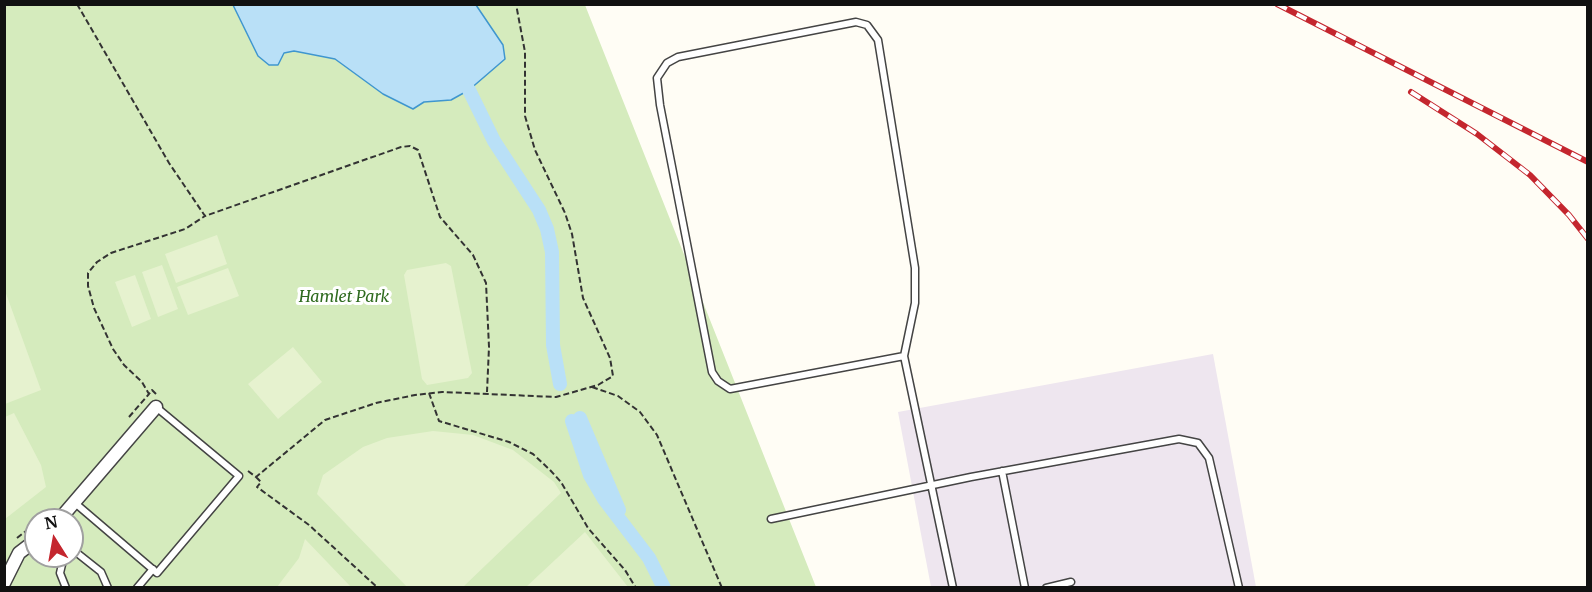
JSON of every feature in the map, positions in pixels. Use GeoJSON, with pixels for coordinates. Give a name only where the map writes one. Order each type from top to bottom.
{"type":"FeatureCollection","features":[{"type":"Feature","properties":{"kind":"street"},"geometry":{"type":"LineString","coordinates":[[70,508],[158,402]]}},
{"type":"Feature","properties":{"kind":"street"},"geometry":{"type":"LineString","coordinates":[[4,583],[19,553],[24,549]]}},
{"type":"Feature","properties":{"kind":"lane"},"geometry":{"type":"LineString","coordinates":[[904,356],[729,389],[717,381],[712,372],[660,105],[657,78],[667,63],[678,57],[856,22],[867,25],[878,40],[915,268],[915,303],[904,356],[953,588]]}},
{"type":"Feature","properties":{"kind":"lane"},"geometry":{"type":"LineString","coordinates":[[75,503],[157,573],[239,476],[158,402]]}},
{"type":"Feature","properties":{"kind":"lane"},"geometry":{"type":"LineString","coordinates":[[771,519],[1002,471],[1179,439],[1198,443],[1209,458],[1239,588]]}},
{"type":"Feature","properties":{"kind":"lane"},"geometry":{"type":"LineString","coordinates":[[1002,471],[1025,588]]}},
{"type":"Feature","properties":{"kind":"lane"},"geometry":{"type":"LineString","coordinates":[[84,559],[101,572],[108,588]]}},
{"type":"Feature","properties":{"kind":"lane"},"geometry":{"type":"LineString","coordinates":[[61,568],[60,573],[66,588]]}},
{"type":"Feature","properties":{"kind":"lane"},"geometry":{"type":"LineString","coordinates":[[137,588],[153,569]]}},
{"type":"Feature","properties":{"kind":"lane"},"geometry":{"type":"LineString","coordinates":[[1046,588],[1071,582]]}},
{"type":"Feature","properties":{"kind":"path"},"geometry":{"type":"LineString","coordinates":[[77,4],[169,163],[205,216]]}},
{"type":"Feature","properties":{"kind":"path"},"geometry":{"type":"LineString","coordinates":[[256,477],[325,420],[376,403],[429,393],[487,392],[514,396],[556,397],[608,381],[613,376],[613,368],[583,298],[565,213],[535,150],[525,116],[525,52],[516,4]]}},
{"type":"Feature","properties":{"kind":"path"},"geometry":{"type":"LineString","coordinates":[[158,402],[152,390],[149,394],[142,382],[124,365],[113,349],[94,308],[88,286],[88,273],[97,262],[111,253],[185,229],[205,216],[401,147],[410,146],[418,150],[440,217],[473,255],[486,283],[489,335],[487,392]]}},
{"type":"Feature","properties":{"kind":"path"},"geometry":{"type":"LineString","coordinates":[[589,387],[618,396],[640,412],[657,435],[722,588]]}},
{"type":"Feature","properties":{"kind":"path"},"geometry":{"type":"LineString","coordinates":[[429,393],[439,421],[509,442],[533,454],[561,482],[588,528],[625,570],[636,588]]}},
{"type":"Feature","properties":{"kind":"path"},"geometry":{"type":"LineString","coordinates":[[247,470],[261,482],[256,487],[309,525],[378,588]]}},
{"type":"Feature","properties":{"kind":"shaded area"},"geometry":{"type":"Polygon","coordinates":[[[1213,354],[1256,587],[931,587],[898,412],[1213,354]]]}},
{"type":"Feature","properties":{"kind":"green space","name":"Hamlet Park"},"geometry":{"type":"Polygon","coordinates":[[[4,5],[585,5],[816,587],[5,587],[4,5]]]}},
{"type":"Feature","properties":{"kind":"green space"},"geometry":{"type":"Polygon","coordinates":[[[217,235],[227,264],[176,283],[165,254],[217,235]]]}},
{"type":"Feature","properties":{"kind":"green space"},"geometry":{"type":"Polygon","coordinates":[[[446,263],[451,266],[472,373],[468,378],[427,385],[422,379],[404,275],[407,270],[446,263]]]}},
{"type":"Feature","properties":{"kind":"green space"},"geometry":{"type":"Polygon","coordinates":[[[162,265],[178,309],[158,317],[142,272],[162,265]]]}},
{"type":"Feature","properties":{"kind":"green space"},"geometry":{"type":"Polygon","coordinates":[[[228,268],[239,296],[188,315],[177,287],[228,268]]]}},
{"type":"Feature","properties":{"kind":"green space"},"geometry":{"type":"Polygon","coordinates":[[[135,275],[151,319],[132,327],[115,282],[135,275]]]}},
{"type":"Feature","properties":{"kind":"green space"},"geometry":{"type":"Polygon","coordinates":[[[4,288],[41,390],[5,404],[4,404],[4,288]]]}},
{"type":"Feature","properties":{"kind":"green space"},"geometry":{"type":"Polygon","coordinates":[[[293,347],[322,382],[278,419],[248,384],[293,347]]]}},
{"type":"Feature","properties":{"kind":"green space"},"geometry":{"type":"Polygon","coordinates":[[[14,413],[41,465],[46,487],[5,519],[5,417],[14,413]]]}},
{"type":"Feature","properties":{"kind":"green space"},"geometry":{"type":"Polygon","coordinates":[[[433,431],[473,435],[513,450],[554,482],[561,493],[463,587],[407,587],[317,494],[323,475],[363,447],[387,438],[433,431]]]}},
{"type":"Feature","properties":{"kind":"green space"},"geometry":{"type":"Polygon","coordinates":[[[585,532],[628,587],[526,587],[585,532]]]}},
{"type":"Feature","properties":{"kind":"green space"},"geometry":{"type":"Polygon","coordinates":[[[305,539],[351,587],[277,587],[299,558],[305,539]]]}},
{"type":"Feature","properties":{"kind":"water"},"geometry":{"type":"Polygon","coordinates":[[[233,5],[476,5],[503,45],[505,59],[469,90],[451,100],[424,102],[413,109],[383,94],[335,59],[294,51],[284,53],[278,65],[269,65],[258,56],[233,5]]]}},
{"type":"Feature","properties":{"kind":"waterway"},"geometry":{"type":"LineString","coordinates":[[469,90],[494,141],[539,210],[547,229],[552,252],[553,345],[560,384]]}},
{"type":"Feature","properties":{"kind":"waterway"},"geometry":{"type":"LineString","coordinates":[[580,418],[619,510]]}},
{"type":"Feature","properties":{"kind":"waterway"},"geometry":{"type":"LineString","coordinates":[[572,421],[590,475],[604,499],[649,558],[664,588]]}},
{"type":"Feature","properties":{"kind":"railway"},"geometry":{"type":"LineString","coordinates":[[1277,4],[1588,162]]}},
{"type":"Feature","properties":{"kind":"railway"},"geometry":{"type":"LineString","coordinates":[[1411,92],[1477,134],[1530,175],[1569,215],[1588,239]]}}]}
